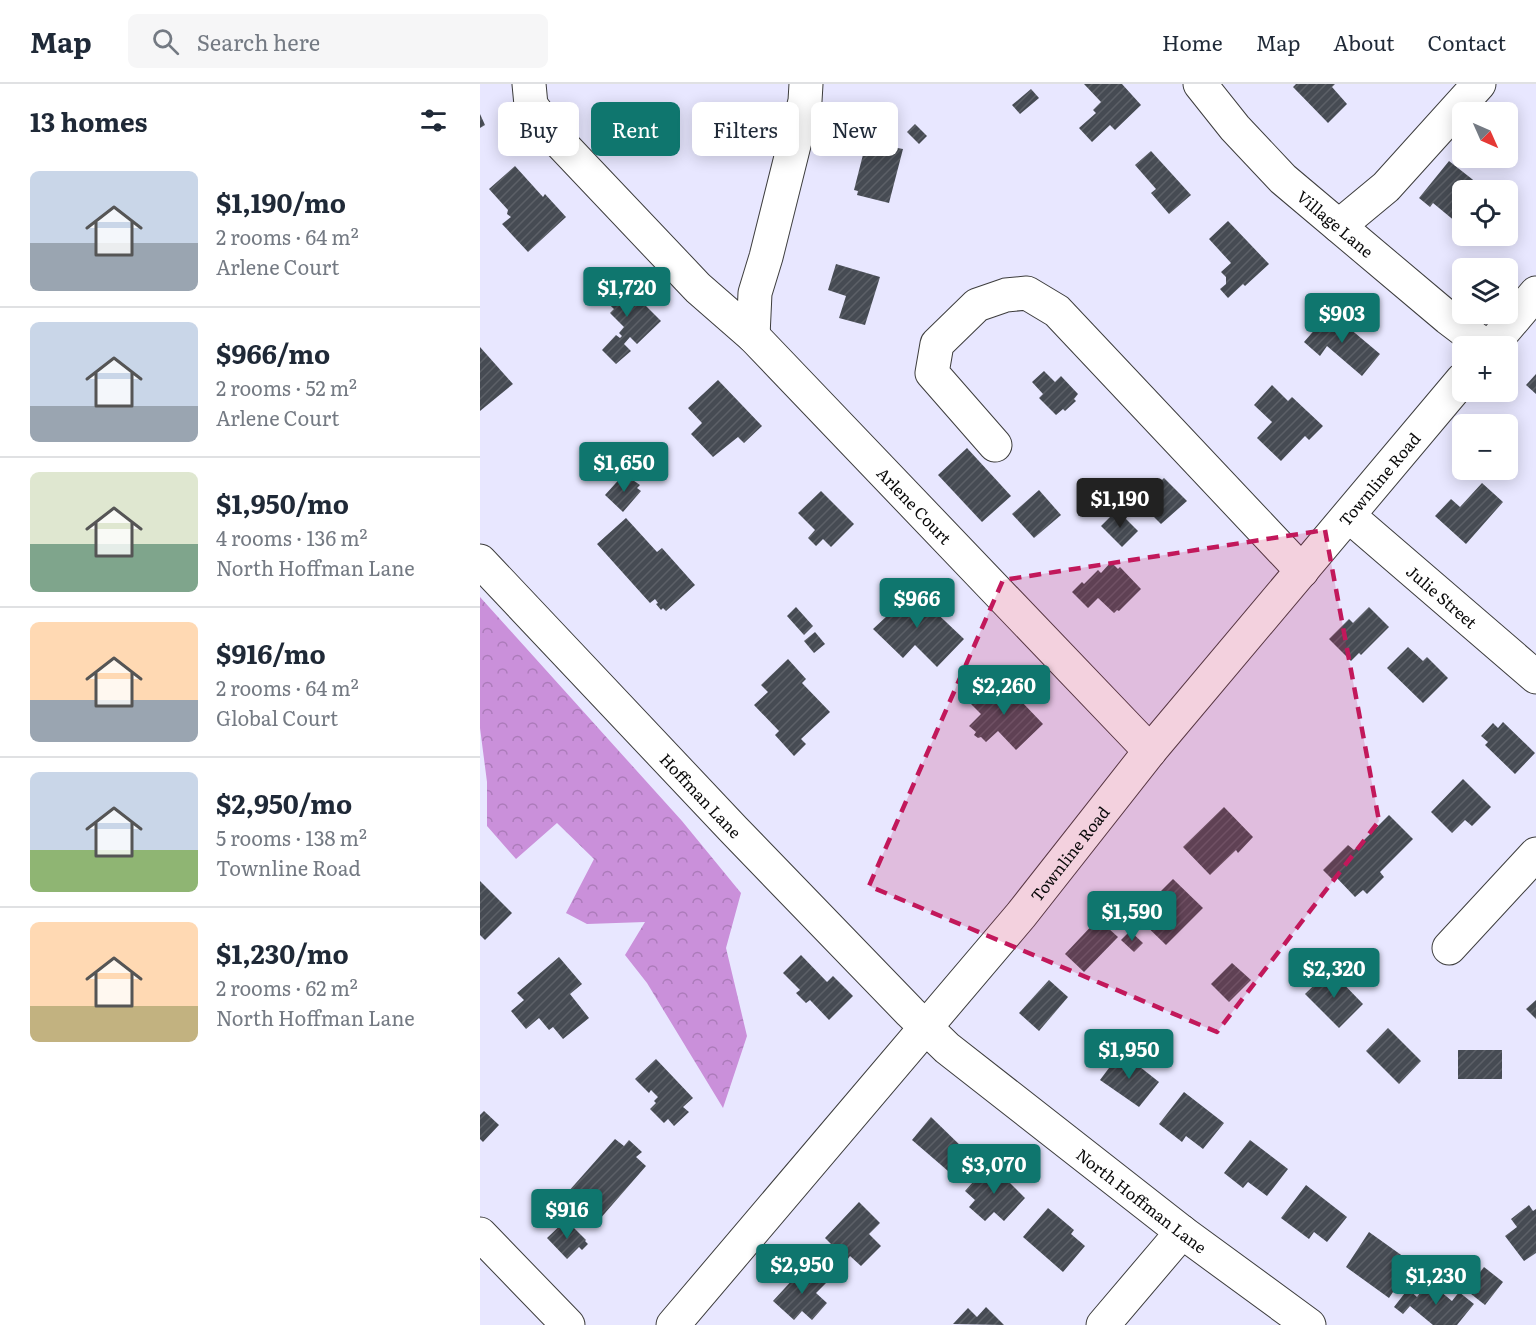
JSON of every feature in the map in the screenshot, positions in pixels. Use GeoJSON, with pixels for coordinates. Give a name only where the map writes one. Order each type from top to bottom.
{"type":"FeatureCollection","features":[{"type":"Feature","properties":{"kind":"street","name":"Arlene Court"},"geometry":{"type":"LineString","coordinates":[[529,84],[531,105],[552,135],[698,288],[753,336],[1150,751]]}},
{"type":"Feature","properties":{"kind":"street"},"geometry":{"type":"LineString","coordinates":[[753,336],[755,293],[805,101],[806,84]]}},
{"type":"Feature","properties":{"kind":"street","name":"Village Lane"},"geometry":{"type":"LineString","coordinates":[[1200,84],[1235,128],[1283,179],[1473,336]]}},
{"type":"Feature","properties":{"kind":"street"},"geometry":{"type":"LineString","coordinates":[[1339,226],[1386,187],[1479,84]]}},
{"type":"Feature","properties":{"kind":"street"},"geometry":{"type":"LineString","coordinates":[[1499,336],[1536,292]]}},
{"type":"Feature","properties":{"kind":"street"},"geometry":{"type":"LineString","coordinates":[[995,445],[932,373],[937,344],[977,305],[1006,295],[1027,293],[1057,311],[1302,571]]}},
{"type":"Feature","properties":{"kind":"street","name":"Townline Road"},"geometry":{"type":"LineString","coordinates":[[673,1325],[1021,915],[1150,751],[1452,392]]}},
{"type":"Feature","properties":{"kind":"street","name":"Julie Street"},"geometry":{"type":"LineString","coordinates":[[1349,516],[1536,677]]}},
{"type":"Feature","properties":{"kind":"street","name":"Hoffman Lane"},"geometry":{"type":"LineString","coordinates":[[480,561],[717,812],[925,1026]]}},
{"type":"Feature","properties":{"kind":"street"},"geometry":{"type":"LineString","coordinates":[[1449,948],[1536,854]]}},
{"type":"Feature","properties":{"kind":"street","name":"North Hoffman Lane"},"geometry":{"type":"LineString","coordinates":[[925,1026],[947,1048],[1182,1232],[1309,1325]]}},
{"type":"Feature","properties":{"kind":"street"},"geometry":{"type":"LineString","coordinates":[[1103,1325],[1182,1232]]}},
{"type":"Feature","properties":{"kind":"street"},"geometry":{"type":"LineString","coordinates":[[480,1234],[568,1325]]}},
{"type":"Feature","properties":{"kind":"highlighted area"},"geometry":{"type":"Polygon","coordinates":[[[1325,530],[1379,821],[1217,1032],[869,886],[1003,580],[1325,530]]]}},
{"type":"Feature","properties":{"kind":"green space"},"geometry":{"type":"Polygon","coordinates":[[[480,597],[682,821],[741,893],[726,948],[747,1036],[723,1108],[647,983],[625,955],[645,922],[587,924],[566,913],[594,859],[557,823],[516,859],[487,826],[487,782],[480,728],[480,597]]]}},
{"type":"Feature","properties":{"kind":"building"},"geometry":{"type":"Polygon","coordinates":[[[1084,84],[1122,84],[1141,105],[1115,130],[1110,125],[1092,142],[1079,128],[1096,113],[1093,110],[1101,102],[1084,84]]]}},
{"type":"Feature","properties":{"kind":"building"},"geometry":{"type":"Polygon","coordinates":[[[1296,84],[1335,84],[1332,87],[1347,104],[1328,123],[1293,87],[1296,84]]]}},
{"type":"Feature","properties":{"kind":"building"},"geometry":{"type":"Polygon","coordinates":[[[1031,89],[1039,98],[1020,114],[1012,105],[1031,89]]]}},
{"type":"Feature","properties":{"kind":"building"},"geometry":{"type":"Polygon","coordinates":[[[480,114],[485,125],[480,128],[480,114]]]}},
{"type":"Feature","properties":{"kind":"building"},"geometry":{"type":"Polygon","coordinates":[[[915,124],[927,136],[919,144],[907,132],[915,124]]]}},
{"type":"Feature","properties":{"kind":"building"},"geometry":{"type":"Polygon","coordinates":[[[898,148],[903,149],[889,203],[857,195],[858,191],[854,190],[863,156],[898,156],[898,148]]]}},
{"type":"Feature","properties":{"kind":"building"},"geometry":{"type":"Polygon","coordinates":[[[1151,151],[1191,195],[1169,214],[1151,193],[1156,189],[1135,165],[1151,151]]]}},
{"type":"Feature","properties":{"kind":"building"},"geometry":{"type":"Polygon","coordinates":[[[1449,161],[1452,163],[1452,168],[1458,168],[1473,180],[1452,180],[1452,219],[1433,203],[1430,207],[1419,198],[1449,161]]]}},
{"type":"Feature","properties":{"kind":"building"},"geometry":{"type":"Polygon","coordinates":[[[515,166],[543,197],[545,194],[566,217],[528,252],[502,224],[511,217],[507,214],[508,210],[489,189],[515,166]]]}},
{"type":"Feature","properties":{"kind":"building"},"geometry":{"type":"Polygon","coordinates":[[[1228,221],[1269,264],[1228,298],[1220,289],[1226,284],[1226,277],[1221,272],[1231,263],[1209,239],[1228,221]]]}},
{"type":"Feature","properties":{"kind":"building"},"geometry":{"type":"Polygon","coordinates":[[[836,264],[880,277],[865,325],[839,318],[846,296],[828,290],[836,264]]]}},
{"type":"Feature","properties":{"kind":"building"},"geometry":{"type":"Polygon","coordinates":[[[617,277],[661,321],[637,344],[630,337],[624,344],[631,351],[616,364],[602,350],[616,335],[620,338],[622,336],[619,333],[624,327],[610,313],[614,309],[598,294],[617,277]]]}},
{"type":"Feature","properties":{"kind":"building"},"geometry":{"type":"Polygon","coordinates":[[[1330,312],[1380,354],[1362,376],[1327,346],[1320,356],[1304,342],[1330,312]]]}},
{"type":"Feature","properties":{"kind":"building"},"geometry":{"type":"Polygon","coordinates":[[[480,347],[513,384],[480,411],[480,347]]]}},
{"type":"Feature","properties":{"kind":"building"},"geometry":{"type":"Polygon","coordinates":[[[1044,371],[1055,382],[1061,376],[1078,394],[1074,399],[1076,401],[1065,411],[1063,409],[1056,415],[1039,398],[1043,394],[1032,382],[1044,371]]]}},
{"type":"Feature","properties":{"kind":"building"},"geometry":{"type":"Polygon","coordinates":[[[1536,374],[1536,394],[1526,385],[1536,374]]]}},
{"type":"Feature","properties":{"kind":"building"},"geometry":{"type":"Polygon","coordinates":[[[718,380],[762,426],[744,443],[738,437],[713,457],[691,434],[702,423],[688,408],[718,380]]]}},
{"type":"Feature","properties":{"kind":"building"},"geometry":{"type":"Polygon","coordinates":[[[1272,385],[1288,401],[1292,397],[1323,426],[1309,440],[1305,436],[1281,461],[1257,438],[1272,422],[1254,405],[1272,385]]]}},
{"type":"Feature","properties":{"kind":"building"},"geometry":{"type":"Polygon","coordinates":[[[967,448],[1011,496],[982,522],[938,475],[967,448]]]}},
{"type":"Feature","properties":{"kind":"building"},"geometry":{"type":"Polygon","coordinates":[[[624,474],[640,485],[637,488],[641,491],[623,512],[605,495],[624,474]]]}},
{"type":"Feature","properties":{"kind":"building"},"geometry":{"type":"Polygon","coordinates":[[[1164,478],[1187,501],[1161,524],[1141,504],[1147,499],[1139,490],[1150,480],[1156,486],[1164,478]]]}},
{"type":"Feature","properties":{"kind":"building"},"geometry":{"type":"Polygon","coordinates":[[[1482,483],[1503,502],[1466,544],[1435,516],[1451,499],[1460,507],[1482,483]]]}},
{"type":"Feature","properties":{"kind":"building"},"geometry":{"type":"Polygon","coordinates":[[[1039,490],[1061,515],[1034,538],[1012,514],[1039,490]]]}},
{"type":"Feature","properties":{"kind":"building"},"geometry":{"type":"Polygon","coordinates":[[[821,491],[854,524],[831,547],[823,539],[816,546],[808,538],[815,530],[798,513],[821,491]]]}},
{"type":"Feature","properties":{"kind":"building"},"geometry":{"type":"Polygon","coordinates":[[[1117,510],[1138,531],[1122,547],[1101,526],[1117,510]]]}},
{"type":"Feature","properties":{"kind":"building"},"geometry":{"type":"Polygon","coordinates":[[[626,518],[657,552],[662,548],[695,585],[666,611],[663,608],[661,610],[655,599],[650,603],[597,544],[626,518]]]}},
{"type":"Feature","properties":{"kind":"building"},"geometry":{"type":"Polygon","coordinates":[[[1111,562],[1118,569],[1120,567],[1141,589],[1119,611],[1114,613],[1098,598],[1088,608],[1072,592],[1098,570],[1101,573],[1111,562]]]}},
{"type":"Feature","properties":{"kind":"building"},"geometry":{"type":"Polygon","coordinates":[[[908,586],[964,639],[937,667],[915,645],[903,658],[873,629],[887,616],[883,612],[908,586]]]}},
{"type":"Feature","properties":{"kind":"building"},"geometry":{"type":"Polygon","coordinates":[[[796,607],[813,626],[804,635],[787,616],[796,607]]]}},
{"type":"Feature","properties":{"kind":"building"},"geometry":{"type":"Polygon","coordinates":[[[1369,607],[1389,627],[1361,655],[1359,653],[1351,661],[1329,639],[1349,619],[1353,623],[1369,607]]]}},
{"type":"Feature","properties":{"kind":"building"},"geometry":{"type":"Polygon","coordinates":[[[815,632],[825,644],[814,653],[804,641],[815,632]]]}},
{"type":"Feature","properties":{"kind":"building"},"geometry":{"type":"Polygon","coordinates":[[[1408,647],[1423,661],[1427,657],[1448,678],[1423,703],[1387,668],[1408,647]]]}},
{"type":"Feature","properties":{"kind":"building"},"geometry":{"type":"Polygon","coordinates":[[[788,659],[806,679],[802,683],[830,712],[801,739],[806,744],[794,756],[775,735],[779,731],[754,705],[768,692],[761,685],[788,659]]]}},
{"type":"Feature","properties":{"kind":"building"},"geometry":{"type":"Polygon","coordinates":[[[999,678],[1043,724],[1016,750],[998,731],[986,742],[974,735],[976,732],[969,726],[981,714],[971,704],[999,678]]]}},
{"type":"Feature","properties":{"kind":"building"},"geometry":{"type":"Polygon","coordinates":[[[1503,722],[1535,753],[1515,774],[1485,745],[1488,742],[1481,736],[1493,723],[1498,728],[1503,722]]]}},
{"type":"Feature","properties":{"kind":"building"},"geometry":{"type":"Polygon","coordinates":[[[1463,779],[1491,807],[1472,826],[1465,820],[1452,833],[1431,812],[1463,779]]]}},
{"type":"Feature","properties":{"kind":"building"},"geometry":{"type":"Polygon","coordinates":[[[1224,807],[1253,837],[1238,853],[1236,850],[1210,875],[1183,847],[1224,807]]]}},
{"type":"Feature","properties":{"kind":"building"},"geometry":{"type":"Polygon","coordinates":[[[1389,815],[1413,839],[1380,872],[1384,877],[1367,894],[1363,890],[1355,897],[1335,876],[1332,879],[1323,870],[1348,845],[1354,850],[1389,815]]]}},
{"type":"Feature","properties":{"kind":"building"},"geometry":{"type":"Polygon","coordinates":[[[1173,879],[1203,908],[1166,945],[1136,916],[1173,879]]]}},
{"type":"Feature","properties":{"kind":"building"},"geometry":{"type":"Polygon","coordinates":[[[480,881],[512,913],[485,940],[480,935],[480,881]]]}},
{"type":"Feature","properties":{"kind":"building"},"geometry":{"type":"Polygon","coordinates":[[[1098,919],[1118,937],[1084,972],[1065,954],[1098,919]]]}},
{"type":"Feature","properties":{"kind":"building"},"geometry":{"type":"Polygon","coordinates":[[[1130,931],[1143,943],[1134,952],[1121,940],[1130,931]]]}},
{"type":"Feature","properties":{"kind":"building"},"geometry":{"type":"Polygon","coordinates":[[[801,955],[827,982],[833,976],[853,996],[829,1020],[810,1000],[806,1003],[796,993],[800,990],[783,973],[801,955]]]}},
{"type":"Feature","properties":{"kind":"building"},"geometry":{"type":"Polygon","coordinates":[[[559,957],[582,984],[570,994],[589,1018],[563,1039],[553,1027],[549,1030],[539,1018],[526,1029],[511,1011],[524,1000],[517,993],[559,957]]]}},
{"type":"Feature","properties":{"kind":"building"},"geometry":{"type":"Polygon","coordinates":[[[1232,963],[1251,980],[1229,1002],[1211,984],[1232,963]]]}},
{"type":"Feature","properties":{"kind":"building"},"geometry":{"type":"Polygon","coordinates":[[[1330,970],[1363,1004],[1339,1028],[1305,994],[1330,970]]]}},
{"type":"Feature","properties":{"kind":"building"},"geometry":{"type":"Polygon","coordinates":[[[1049,980],[1068,997],[1039,1031],[1019,1013],[1049,980]]]}},
{"type":"Feature","properties":{"kind":"building"},"geometry":{"type":"Polygon","coordinates":[[[1536,1000],[1536,1019],[1526,1009],[1536,1000]]]}},
{"type":"Feature","properties":{"kind":"building"},"geometry":{"type":"Polygon","coordinates":[[[1388,1028],[1421,1061],[1399,1084],[1366,1051],[1388,1028]]]}},
{"type":"Feature","properties":{"kind":"building"},"geometry":{"type":"Polygon","coordinates":[[[1458,1050],[1502,1050],[1502,1079],[1458,1079],[1458,1050]]]}},
{"type":"Feature","properties":{"kind":"building"},"geometry":{"type":"Polygon","coordinates":[[[1121,1052],[1159,1082],[1139,1107],[1100,1080],[1121,1052]]]}},
{"type":"Feature","properties":{"kind":"building"},"geometry":{"type":"Polygon","coordinates":[[[656,1059],[693,1098],[683,1107],[689,1112],[674,1126],[668,1119],[664,1123],[650,1109],[658,1097],[651,1090],[649,1093],[635,1079],[656,1059]]]}},
{"type":"Feature","properties":{"kind":"building"},"geometry":{"type":"Polygon","coordinates":[[[1184,1092],[1224,1123],[1203,1149],[1186,1136],[1182,1142],[1159,1124],[1184,1092]]]}},
{"type":"Feature","properties":{"kind":"building"},"geometry":{"type":"Polygon","coordinates":[[[484,1111],[499,1125],[483,1142],[480,1139],[480,1115],[484,1111]]]}},
{"type":"Feature","properties":{"kind":"building"},"geometry":{"type":"Polygon","coordinates":[[[931,1117],[966,1151],[948,1171],[912,1140],[931,1117]]]}},
{"type":"Feature","properties":{"kind":"building"},"geometry":{"type":"Polygon","coordinates":[[[615,1139],[624,1146],[629,1140],[642,1152],[636,1157],[646,1166],[592,1228],[560,1201],[615,1139]]]}},
{"type":"Feature","properties":{"kind":"building"},"geometry":{"type":"Polygon","coordinates":[[[1250,1140],[1288,1169],[1267,1196],[1248,1182],[1243,1188],[1224,1173],[1250,1140]]]}},
{"type":"Feature","properties":{"kind":"building"},"geometry":{"type":"Polygon","coordinates":[[[990,1163],[1025,1198],[1004,1221],[994,1212],[985,1221],[969,1207],[975,1200],[965,1191],[990,1163]]]}},
{"type":"Feature","properties":{"kind":"building"},"geometry":{"type":"Polygon","coordinates":[[[1306,1185],[1347,1217],[1327,1242],[1314,1232],[1309,1239],[1281,1218],[1306,1185]]]}},
{"type":"Feature","properties":{"kind":"building"},"geometry":{"type":"Polygon","coordinates":[[[859,1202],[880,1223],[869,1234],[881,1246],[861,1266],[850,1256],[847,1260],[825,1238],[859,1202]]]}},
{"type":"Feature","properties":{"kind":"building"},"geometry":{"type":"Polygon","coordinates":[[[1529,1205],[1533,1211],[1536,1209],[1536,1253],[1524,1261],[1505,1236],[1517,1227],[1511,1219],[1529,1205]]]}},
{"type":"Feature","properties":{"kind":"building"},"geometry":{"type":"Polygon","coordinates":[[[1048,1208],[1074,1230],[1071,1234],[1085,1246],[1063,1272],[1023,1237],[1048,1208]]]}},
{"type":"Feature","properties":{"kind":"building"},"geometry":{"type":"Polygon","coordinates":[[[566,1220],[588,1244],[582,1250],[579,1247],[567,1259],[547,1238],[566,1220]]]}},
{"type":"Feature","properties":{"kind":"building"},"geometry":{"type":"Polygon","coordinates":[[[1369,1232],[1411,1262],[1399,1278],[1401,1280],[1389,1298],[1346,1267],[1369,1232]]]}},
{"type":"Feature","properties":{"kind":"building"},"geometry":{"type":"Polygon","coordinates":[[[806,1265],[826,1283],[816,1293],[827,1303],[812,1320],[802,1311],[794,1320],[773,1301],[806,1265]]]}},
{"type":"Feature","properties":{"kind":"building"},"geometry":{"type":"Polygon","coordinates":[[[1484,1267],[1503,1282],[1485,1305],[1466,1290],[1484,1267]]]}},
{"type":"Feature","properties":{"kind":"building"},"geometry":{"type":"Polygon","coordinates":[[[1429,1282],[1452,1301],[1459,1292],[1474,1304],[1457,1325],[1433,1325],[1410,1306],[1403,1314],[1394,1307],[1408,1289],[1417,1297],[1429,1282]]]}},
{"type":"Feature","properties":{"kind":"building"},"geometry":{"type":"Polygon","coordinates":[[[986,1307],[1004,1325],[953,1324],[968,1308],[977,1317],[986,1307]]]}}]}
